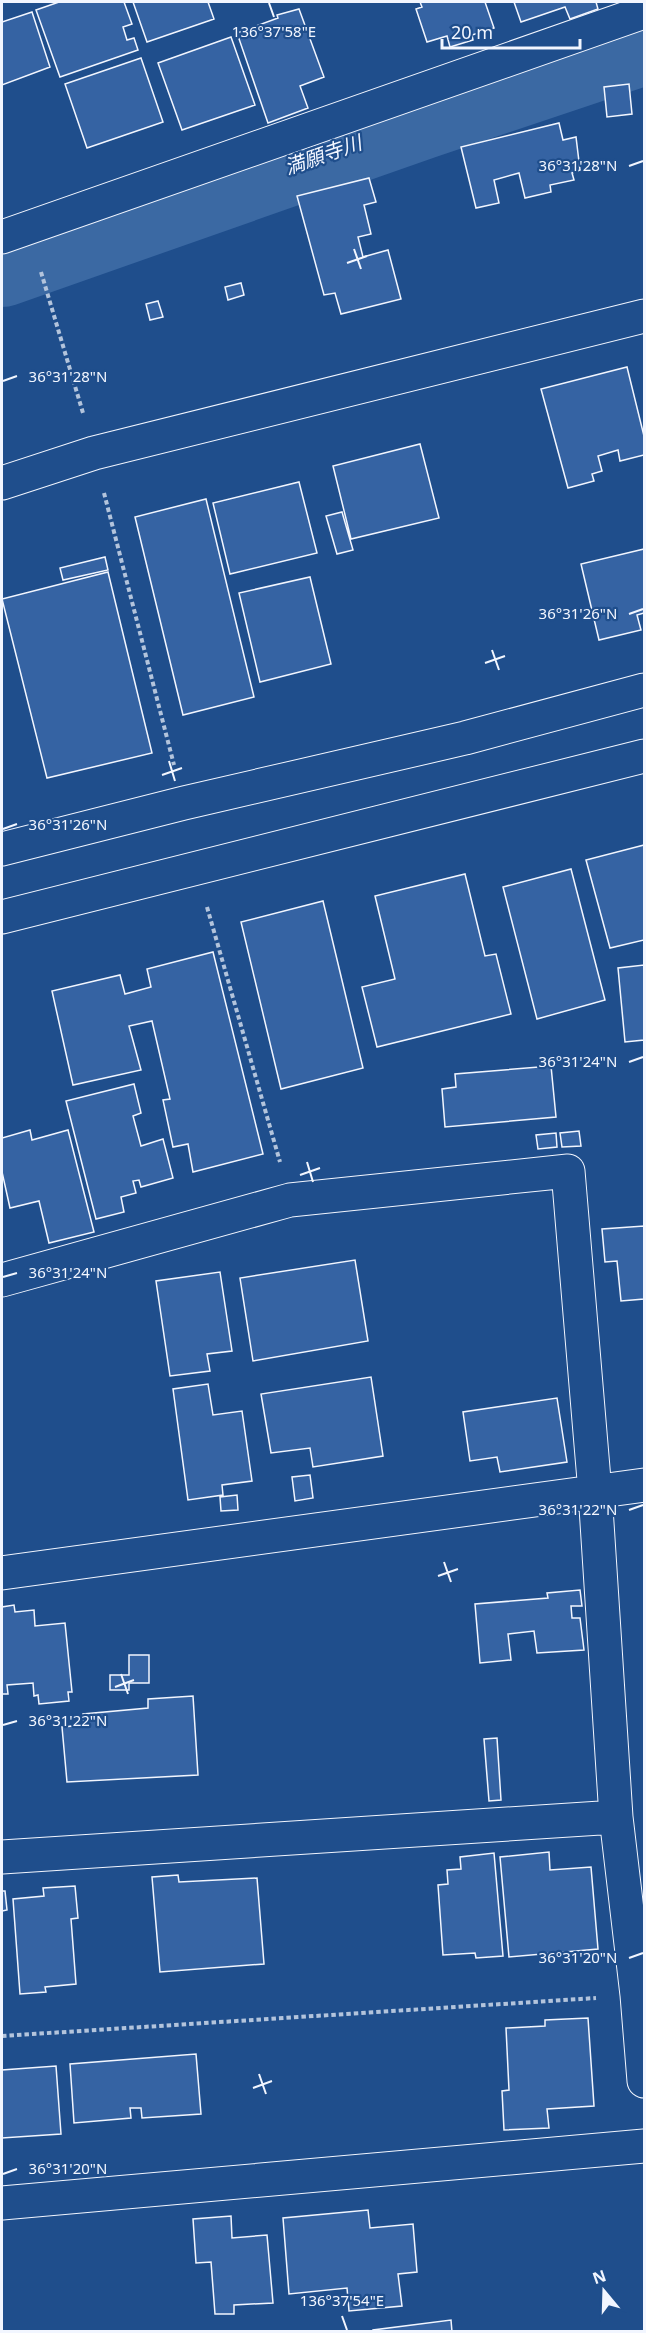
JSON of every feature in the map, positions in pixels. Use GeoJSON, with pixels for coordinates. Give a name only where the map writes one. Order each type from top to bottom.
{"type":"FeatureCollection","features":[{"type":"Feature","properties":{"kind":"street"},"geometry":{"type":"LineString","coordinates":[[2,237],[645,12]]}},
{"type":"Feature","properties":{"kind":"street"},"geometry":{"type":"LineString","coordinates":[[2,483],[94,453],[645,316]]}},
{"type":"Feature","properties":{"kind":"street"},"geometry":{"type":"LineString","coordinates":[[2,849],[184,803],[465,738],[645,690]]}},
{"type":"Feature","properties":{"kind":"street"},"geometry":{"type":"LineString","coordinates":[[2,917],[645,756]]}},
{"type":"Feature","properties":{"kind":"street"},"geometry":{"type":"LineString","coordinates":[[2,1280],[290,1200],[568,1171],[595,1492],[616,1817],[645,2081]]}},
{"type":"Feature","properties":{"kind":"street"},"geometry":{"type":"LineString","coordinates":[[2,1573],[645,1485]]}},
{"type":"Feature","properties":{"kind":"street"},"geometry":{"type":"LineString","coordinates":[[2,1857],[616,1817]]}},
{"type":"Feature","properties":{"kind":"street"},"geometry":{"type":"LineString","coordinates":[[2,2203],[645,2146]]}},
{"type":"Feature","properties":{"kind":"path"},"geometry":{"type":"LineString","coordinates":[[41,272],[94,453],[184,803]]}},
{"type":"Feature","properties":{"kind":"path"},"geometry":{"type":"LineString","coordinates":[[196,869],[290,1200]]}},
{"type":"Feature","properties":{"kind":"path"},"geometry":{"type":"LineString","coordinates":[[2,2036],[637,1995]]}},
{"type":"Feature","properties":{"kind":"building"},"geometry":{"type":"Polygon","coordinates":[[[59,2],[124,2],[132,24],[123,27],[127,40],[134,38],[138,50],[60,77],[36,10],[59,2]]]}},
{"type":"Feature","properties":{"kind":"building"},"geometry":{"type":"Polygon","coordinates":[[[133,2],[208,2],[214,19],[147,42],[133,2]]]}},
{"type":"Feature","properties":{"kind":"building"},"geometry":{"type":"Polygon","coordinates":[[[420,2],[485,2],[494,28],[472,35],[473,40],[450,47],[447,36],[427,42],[416,9],[422,7],[420,2]]]}},
{"type":"Feature","properties":{"kind":"building"},"geometry":{"type":"Polygon","coordinates":[[[514,2],[596,2],[598,9],[570,19],[565,7],[521,22],[514,2]]]}},
{"type":"Feature","properties":{"kind":"building"},"geometry":{"type":"Polygon","coordinates":[[[299,9],[324,77],[300,86],[308,108],[268,123],[237,33],[278,18],[277,15],[299,9]]]}},
{"type":"Feature","properties":{"kind":"building"},"geometry":{"type":"Polygon","coordinates":[[[32,12],[50,67],[2,85],[2,22],[32,12]]]}},
{"type":"Feature","properties":{"kind":"building"},"geometry":{"type":"Polygon","coordinates":[[[231,37],[255,105],[182,130],[158,63],[231,37]]]}},
{"type":"Feature","properties":{"kind":"building"},"geometry":{"type":"Polygon","coordinates":[[[141,58],[163,122],[87,148],[65,84],[141,58]]]}},
{"type":"Feature","properties":{"kind":"building"},"geometry":{"type":"Polygon","coordinates":[[[629,84],[632,114],[607,117],[604,87],[629,84]]]}},
{"type":"Feature","properties":{"kind":"building"},"geometry":{"type":"Polygon","coordinates":[[[559,123],[563,140],[576,137],[580,170],[572,173],[574,180],[550,185],[551,192],[525,198],[519,173],[494,180],[499,203],[476,208],[461,147],[559,123]]]}},
{"type":"Feature","properties":{"kind":"building"},"geometry":{"type":"Polygon","coordinates":[[[369,178],[376,202],[364,205],[371,234],[358,237],[363,257],[388,250],[401,299],[341,314],[335,293],[324,295],[297,196],[369,178]]]}},
{"type":"Feature","properties":{"kind":"building"},"geometry":{"type":"Polygon","coordinates":[[[241,283],[244,295],[228,300],[225,287],[241,283]]]}},
{"type":"Feature","properties":{"kind":"building"},"geometry":{"type":"Polygon","coordinates":[[[158,301],[163,317],[150,320],[146,304],[158,301]]]}},
{"type":"Feature","properties":{"kind":"building"},"geometry":{"type":"Polygon","coordinates":[[[627,367],[644,436],[644,455],[620,461],[618,450],[598,456],[602,471],[592,474],[594,481],[568,488],[541,389],[627,367]]]}},
{"type":"Feature","properties":{"kind":"building"},"geometry":{"type":"Polygon","coordinates":[[[420,444],[439,518],[351,539],[333,466],[420,444]]]}},
{"type":"Feature","properties":{"kind":"building"},"geometry":{"type":"Polygon","coordinates":[[[299,482],[317,553],[230,574],[213,503],[299,482]]]}},
{"type":"Feature","properties":{"kind":"building"},"geometry":{"type":"Polygon","coordinates":[[[206,499],[254,697],[183,715],[135,517],[206,499]]]}},
{"type":"Feature","properties":{"kind":"building"},"geometry":{"type":"Polygon","coordinates":[[[342,512],[353,550],[337,554],[326,516],[342,512]]]}},
{"type":"Feature","properties":{"kind":"building"},"geometry":{"type":"Polygon","coordinates":[[[644,549],[644,613],[637,615],[641,630],[599,640],[581,564],[644,549]]]}},
{"type":"Feature","properties":{"kind":"building"},"geometry":{"type":"Polygon","coordinates":[[[105,557],[108,570],[63,580],[60,568],[105,557]]]}},
{"type":"Feature","properties":{"kind":"building"},"geometry":{"type":"Polygon","coordinates":[[[108,572],[152,753],[47,778],[2,599],[108,572]]]}},
{"type":"Feature","properties":{"kind":"building"},"geometry":{"type":"Polygon","coordinates":[[[310,577],[331,664],[260,682],[239,593],[310,577]]]}},
{"type":"Feature","properties":{"kind":"building"},"geometry":{"type":"Polygon","coordinates":[[[644,845],[644,940],[610,948],[586,860],[644,845]]]}},
{"type":"Feature","properties":{"kind":"building"},"geometry":{"type":"Polygon","coordinates":[[[571,869],[605,1000],[537,1019],[503,887],[571,869]]]}},
{"type":"Feature","properties":{"kind":"building"},"geometry":{"type":"Polygon","coordinates":[[[465,874],[485,956],[496,954],[511,1014],[377,1047],[362,987],[395,979],[375,896],[465,874]]]}},
{"type":"Feature","properties":{"kind":"building"},"geometry":{"type":"Polygon","coordinates":[[[323,901],[363,1068],[281,1089],[241,922],[323,901]]]}},
{"type":"Feature","properties":{"kind":"building"},"geometry":{"type":"Polygon","coordinates":[[[213,952],[263,1154],[193,1172],[188,1144],[173,1147],[163,1100],[170,1099],[152,1021],[129,1026],[141,1070],[73,1085],[52,991],[120,975],[125,994],[151,987],[147,969],[213,952]]]}},
{"type":"Feature","properties":{"kind":"building"},"geometry":{"type":"Polygon","coordinates":[[[644,965],[644,1040],[625,1042],[618,968],[644,965]]]}},
{"type":"Feature","properties":{"kind":"building"},"geometry":{"type":"Polygon","coordinates":[[[551,1066],[556,1117],[445,1127],[442,1089],[456,1087],[455,1074],[551,1066]]]}},
{"type":"Feature","properties":{"kind":"building"},"geometry":{"type":"Polygon","coordinates":[[[134,1084],[141,1113],[133,1116],[141,1146],[163,1139],[173,1178],[141,1187],[139,1180],[133,1181],[136,1193],[121,1197],[124,1212],[96,1219],[66,1101],[134,1084]]]}},
{"type":"Feature","properties":{"kind":"building"},"geometry":{"type":"Polygon","coordinates":[[[30,1130],[32,1140],[68,1130],[94,1232],[49,1243],[39,1201],[10,1208],[2,1172],[2,1138],[30,1130]]]}},
{"type":"Feature","properties":{"kind":"building"},"geometry":{"type":"Polygon","coordinates":[[[579,1131],[581,1146],[562,1147],[560,1133],[579,1131]]]}},
{"type":"Feature","properties":{"kind":"building"},"geometry":{"type":"Polygon","coordinates":[[[556,1133],[557,1147],[538,1149],[536,1135],[556,1133]]]}},
{"type":"Feature","properties":{"kind":"building"},"geometry":{"type":"Polygon","coordinates":[[[644,1226],[644,1299],[621,1301],[617,1261],[605,1262],[602,1229],[644,1226]]]}},
{"type":"Feature","properties":{"kind":"building"},"geometry":{"type":"Polygon","coordinates":[[[355,1260],[368,1341],[253,1361],[240,1278],[355,1260]]]}},
{"type":"Feature","properties":{"kind":"building"},"geometry":{"type":"Polygon","coordinates":[[[220,1272],[232,1351],[207,1354],[210,1371],[170,1376],[156,1281],[220,1272]]]}},
{"type":"Feature","properties":{"kind":"building"},"geometry":{"type":"Polygon","coordinates":[[[371,1377],[383,1456],[313,1467],[310,1448],[271,1453],[261,1394],[371,1377]]]}},
{"type":"Feature","properties":{"kind":"building"},"geometry":{"type":"Polygon","coordinates":[[[208,1384],[213,1415],[242,1411],[252,1481],[222,1485],[223,1495],[188,1500],[173,1389],[208,1384]]]}},
{"type":"Feature","properties":{"kind":"building"},"geometry":{"type":"Polygon","coordinates":[[[557,1398],[567,1462],[500,1472],[497,1457],[470,1461],[463,1412],[557,1398]]]}},
{"type":"Feature","properties":{"kind":"building"},"geometry":{"type":"Polygon","coordinates":[[[310,1475],[313,1498],[295,1501],[292,1477],[310,1475]]]}},
{"type":"Feature","properties":{"kind":"building"},"geometry":{"type":"Polygon","coordinates":[[[237,1495],[238,1510],[221,1511],[220,1497],[237,1495]]]}},
{"type":"Feature","properties":{"kind":"building"},"geometry":{"type":"Polygon","coordinates":[[[580,1590],[582,1606],[571,1606],[572,1618],[580,1618],[584,1650],[537,1653],[534,1631],[508,1634],[511,1660],[480,1663],[475,1604],[548,1598],[547,1593],[580,1590]]]}},
{"type":"Feature","properties":{"kind":"building"},"geometry":{"type":"Polygon","coordinates":[[[14,1605],[15,1612],[34,1610],[35,1626],[65,1623],[72,1692],[68,1692],[69,1701],[39,1704],[38,1695],[34,1696],[33,1683],[7,1685],[8,1694],[2,1694],[2,1607],[14,1605]]]}},
{"type":"Feature","properties":{"kind":"building"},"geometry":{"type":"Polygon","coordinates":[[[129,1655],[149,1655],[149,1683],[129,1683],[129,1690],[110,1690],[110,1675],[129,1675],[129,1655]]]}},
{"type":"Feature","properties":{"kind":"building"},"geometry":{"type":"Polygon","coordinates":[[[193,1696],[198,1775],[67,1782],[62,1727],[84,1725],[83,1714],[148,1708],[148,1699],[193,1696]]]}},
{"type":"Feature","properties":{"kind":"building"},"geometry":{"type":"Polygon","coordinates":[[[497,1738],[501,1800],[489,1801],[484,1739],[497,1738]]]}},
{"type":"Feature","properties":{"kind":"building"},"geometry":{"type":"Polygon","coordinates":[[[549,1852],[550,1870],[591,1867],[598,1949],[509,1957],[500,1857],[549,1852]]]}},
{"type":"Feature","properties":{"kind":"building"},"geometry":{"type":"Polygon","coordinates":[[[494,1853],[503,1956],[476,1958],[475,1953],[443,1955],[438,1885],[448,1884],[447,1870],[461,1869],[460,1857],[494,1853]]]}},
{"type":"Feature","properties":{"kind":"building"},"geometry":{"type":"Polygon","coordinates":[[[178,1875],[179,1882],[257,1878],[264,1964],[160,1972],[152,1877],[178,1875]]]}},
{"type":"Feature","properties":{"kind":"building"},"geometry":{"type":"Polygon","coordinates":[[[75,1886],[78,1918],[71,1919],[76,1984],[45,1987],[46,1992],[20,1994],[13,1899],[44,1896],[43,1888],[75,1886]]]}},
{"type":"Feature","properties":{"kind":"building"},"geometry":{"type":"Polygon","coordinates":[[[2,1891],[5,1891],[7,1910],[2,1911],[2,1891]]]}},
{"type":"Feature","properties":{"kind":"building"},"geometry":{"type":"Polygon","coordinates":[[[588,2018],[594,2106],[547,2109],[549,2128],[504,2130],[502,2091],[509,2090],[506,2028],[545,2026],[545,2020],[588,2018]]]}},
{"type":"Feature","properties":{"kind":"building"},"geometry":{"type":"Polygon","coordinates":[[[196,2054],[201,2114],[142,2118],[141,2108],[130,2108],[131,2118],[74,2123],[70,2064],[196,2054]]]}},
{"type":"Feature","properties":{"kind":"building"},"geometry":{"type":"Polygon","coordinates":[[[56,2066],[61,2134],[2,2138],[2,2070],[56,2066]]]}},
{"type":"Feature","properties":{"kind":"building"},"geometry":{"type":"Polygon","coordinates":[[[368,2210],[370,2228],[413,2224],[417,2272],[398,2274],[402,2306],[349,2311],[347,2288],[289,2294],[283,2218],[368,2210]]]}},
{"type":"Feature","properties":{"kind":"building"},"geometry":{"type":"Polygon","coordinates":[[[368,2210],[370,2228],[413,2224],[417,2272],[398,2274],[402,2306],[349,2311],[347,2288],[289,2294],[283,2218],[368,2210]]]}},
{"type":"Feature","properties":{"kind":"building"},"geometry":{"type":"Polygon","coordinates":[[[231,2216],[232,2238],[267,2235],[273,2303],[234,2305],[234,2314],[215,2314],[211,2262],[196,2263],[193,2219],[231,2216]]]}},
{"type":"Feature","properties":{"kind":"building"},"geometry":{"type":"Polygon","coordinates":[[[451,2320],[452,2332],[373,2332],[373,2330],[451,2320]]]}},
{"type":"Feature","properties":{"kind":"waterway","name":"満願寺川"},"geometry":{"type":"LineString","coordinates":[[2,266],[423,118],[644,44]]}}]}
